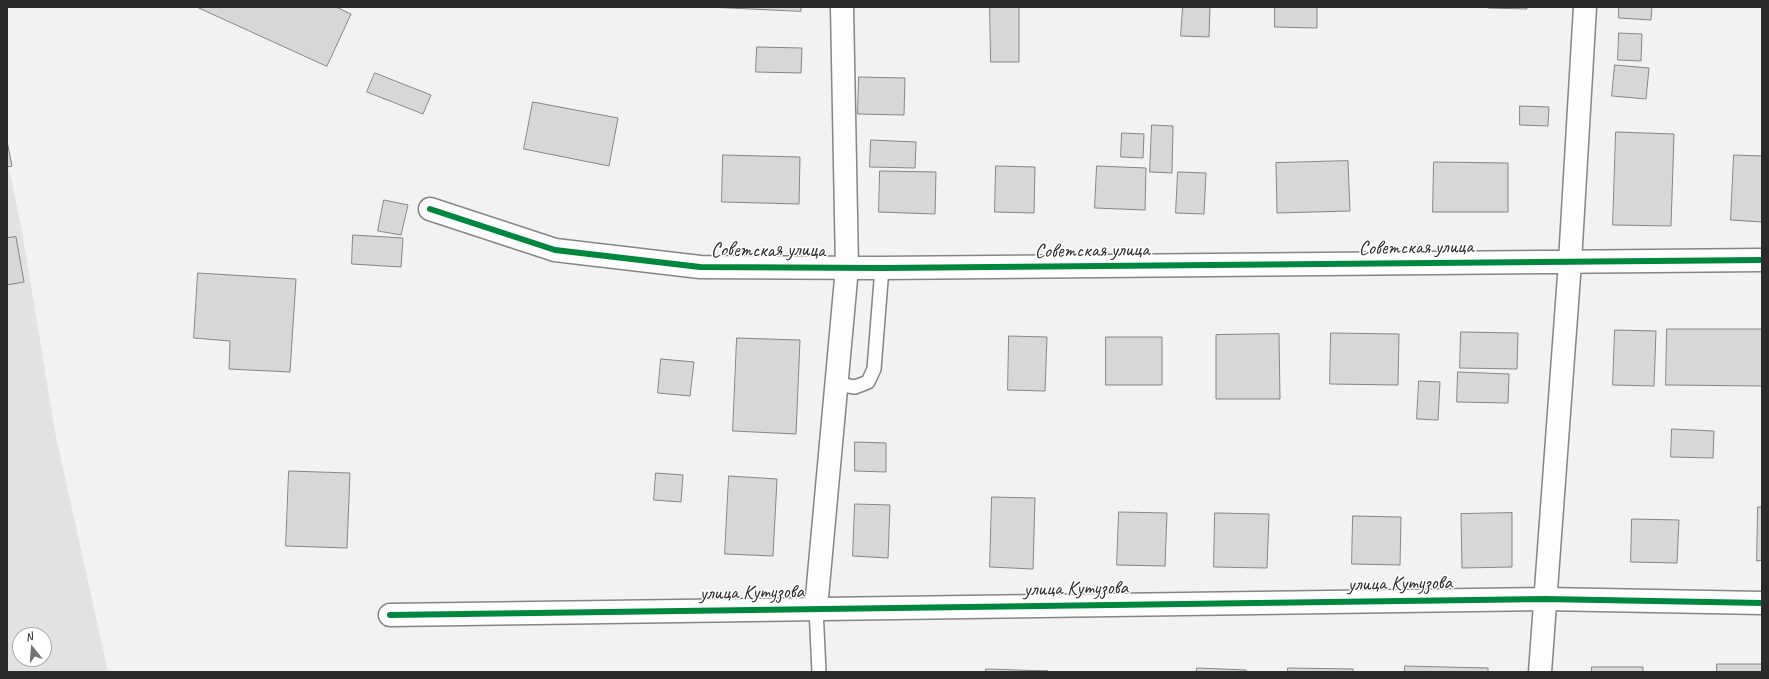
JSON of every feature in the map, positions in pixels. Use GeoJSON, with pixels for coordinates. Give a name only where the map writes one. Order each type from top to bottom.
{"type":"FeatureCollection","features":[{"type":"Feature","properties":{"kind":"street"},"geometry":{"type":"LineString","coordinates":[[816,608],[847,268],[842,7]]}},
{"type":"Feature","properties":{"kind":"street"},"geometry":{"type":"LineString","coordinates":[[1540,672],[1570,262],[1585,7]]}},
{"type":"Feature","properties":{"kind":"street","name":"Советская улица"},"geometry":{"type":"LineString","coordinates":[[430,209],[555,250],[700,267],[882,268],[1762,260]]}},
{"type":"Feature","properties":{"kind":"street","name":"улица Кутузова"},"geometry":{"type":"LineString","coordinates":[[390,615],[1545,599],[1762,603]]}},
{"type":"Feature","properties":{"kind":"lane"},"geometry":{"type":"LineString","coordinates":[[837,384],[855,386],[868,382],[874,369],[882,268]]}},
{"type":"Feature","properties":{"kind":"lane"},"geometry":{"type":"LineString","coordinates":[[816,608],[819,672]]}},
{"type":"Feature","properties":{"kind":"shaded area"},"geometry":{"type":"Polygon","coordinates":[[[7,159],[22,231],[55,432],[108,672],[7,672],[7,159]]]}},
{"type":"Feature","properties":{"kind":"building"},"geometry":{"type":"Polygon","coordinates":[[[197,7],[336,7],[351,14],[327,66],[197,7]]]}},
{"type":"Feature","properties":{"kind":"building"},"geometry":{"type":"Polygon","coordinates":[[[708,7],[801,7],[801,11],[708,7]]]}},
{"type":"Feature","properties":{"kind":"building"},"geometry":{"type":"Polygon","coordinates":[[[990,7],[1019,7],[1019,62],[991,62],[990,7]]]}},
{"type":"Feature","properties":{"kind":"building"},"geometry":{"type":"Polygon","coordinates":[[[1183,7],[1210,7],[1209,37],[1181,36],[1183,7]]]}},
{"type":"Feature","properties":{"kind":"building"},"geometry":{"type":"Polygon","coordinates":[[[1275,7],[1317,7],[1317,28],[1275,27],[1275,7]]]}},
{"type":"Feature","properties":{"kind":"building"},"geometry":{"type":"Polygon","coordinates":[[[1527,7],[1527,9],[1488,8],[1527,7]]]}},
{"type":"Feature","properties":{"kind":"building"},"geometry":{"type":"Polygon","coordinates":[[[1619,7],[1652,7],[1651,20],[1619,18],[1619,7]]]}},
{"type":"Feature","properties":{"kind":"building"},"geometry":{"type":"Polygon","coordinates":[[[1619,33],[1642,34],[1641,61],[1618,60],[1619,33]]]}},
{"type":"Feature","properties":{"kind":"building"},"geometry":{"type":"Polygon","coordinates":[[[757,47],[802,48],[801,73],[756,72],[757,47]]]}},
{"type":"Feature","properties":{"kind":"building"},"geometry":{"type":"Polygon","coordinates":[[[1615,65],[1649,68],[1646,99],[1612,96],[1615,65]]]}},
{"type":"Feature","properties":{"kind":"building"},"geometry":{"type":"Polygon","coordinates":[[[375,73],[431,95],[423,114],[367,92],[375,73]]]}},
{"type":"Feature","properties":{"kind":"building"},"geometry":{"type":"Polygon","coordinates":[[[859,77],[905,78],[904,115],[858,114],[859,77]]]}},
{"type":"Feature","properties":{"kind":"building"},"geometry":{"type":"Polygon","coordinates":[[[533,102],[618,118],[609,166],[524,149],[533,102]]]}},
{"type":"Feature","properties":{"kind":"building"},"geometry":{"type":"Polygon","coordinates":[[[1520,106],[1549,107],[1548,126],[1520,125],[1520,106]]]}},
{"type":"Feature","properties":{"kind":"building"},"geometry":{"type":"Polygon","coordinates":[[[1152,125],[1173,126],[1172,173],[1150,172],[1152,125]]]}},
{"type":"Feature","properties":{"kind":"building"},"geometry":{"type":"Polygon","coordinates":[[[1616,132],[1674,134],[1671,226],[1613,225],[1616,132]]]}},
{"type":"Feature","properties":{"kind":"building"},"geometry":{"type":"Polygon","coordinates":[[[1122,133],[1144,134],[1143,158],[1121,157],[1122,133]]]}},
{"type":"Feature","properties":{"kind":"building"},"geometry":{"type":"Polygon","coordinates":[[[871,140],[916,142],[915,168],[870,167],[871,140]]]}},
{"type":"Feature","properties":{"kind":"building"},"geometry":{"type":"Polygon","coordinates":[[[7,141],[12,166],[7,167],[7,141]]]}},
{"type":"Feature","properties":{"kind":"building"},"geometry":{"type":"Polygon","coordinates":[[[723,155],[800,157],[799,204],[722,202],[723,155]]]}},
{"type":"Feature","properties":{"kind":"building"},"geometry":{"type":"Polygon","coordinates":[[[1734,155],[1762,156],[1762,222],[1731,220],[1734,155]]]}},
{"type":"Feature","properties":{"kind":"building"},"geometry":{"type":"Polygon","coordinates":[[[1348,161],[1350,211],[1277,213],[1276,163],[1348,161]]]}},
{"type":"Feature","properties":{"kind":"building"},"geometry":{"type":"Polygon","coordinates":[[[1434,162],[1508,163],[1508,212],[1433,212],[1434,162]]]}},
{"type":"Feature","properties":{"kind":"building"},"geometry":{"type":"Polygon","coordinates":[[[996,166],[1035,167],[1034,213],[995,212],[996,166]]]}},
{"type":"Feature","properties":{"kind":"building"},"geometry":{"type":"Polygon","coordinates":[[[1097,166],[1146,168],[1145,210],[1095,208],[1097,166]]]}},
{"type":"Feature","properties":{"kind":"building"},"geometry":{"type":"Polygon","coordinates":[[[880,171],[936,172],[935,214],[879,212],[880,171]]]}},
{"type":"Feature","properties":{"kind":"building"},"geometry":{"type":"Polygon","coordinates":[[[1178,172],[1206,173],[1204,214],[1176,213],[1178,172]]]}},
{"type":"Feature","properties":{"kind":"building"},"geometry":{"type":"Polygon","coordinates":[[[384,200],[408,205],[401,235],[378,231],[384,200]]]}},
{"type":"Feature","properties":{"kind":"building"},"geometry":{"type":"Polygon","coordinates":[[[353,235],[403,238],[401,267],[352,264],[353,235]]]}},
{"type":"Feature","properties":{"kind":"building"},"geometry":{"type":"Polygon","coordinates":[[[16,237],[24,282],[7,285],[7,238],[16,237]]]}},
{"type":"Feature","properties":{"kind":"building"},"geometry":{"type":"Polygon","coordinates":[[[198,273],[296,279],[290,372],[229,369],[230,341],[194,338],[198,273]]]}},
{"type":"Feature","properties":{"kind":"building"},"geometry":{"type":"Polygon","coordinates":[[[1667,329],[1762,329],[1762,386],[1666,385],[1667,329]]]}},
{"type":"Feature","properties":{"kind":"building"},"geometry":{"type":"Polygon","coordinates":[[[1615,330],[1656,331],[1654,386],[1613,385],[1615,330]]]}},
{"type":"Feature","properties":{"kind":"building"},"geometry":{"type":"Polygon","coordinates":[[[1461,332],[1518,333],[1517,369],[1460,368],[1461,332]]]}},
{"type":"Feature","properties":{"kind":"building"},"geometry":{"type":"Polygon","coordinates":[[[1331,333],[1399,334],[1398,385],[1330,384],[1331,333]]]}},
{"type":"Feature","properties":{"kind":"building"},"geometry":{"type":"Polygon","coordinates":[[[1279,334],[1280,399],[1216,399],[1216,335],[1279,334]]]}},
{"type":"Feature","properties":{"kind":"building"},"geometry":{"type":"Polygon","coordinates":[[[1009,336],[1047,337],[1045,391],[1008,390],[1009,336]]]}},
{"type":"Feature","properties":{"kind":"building"},"geometry":{"type":"Polygon","coordinates":[[[1106,337],[1162,337],[1162,385],[1106,385],[1106,337]]]}},
{"type":"Feature","properties":{"kind":"building"},"geometry":{"type":"Polygon","coordinates":[[[737,338],[800,340],[796,434],[733,431],[737,338]]]}},
{"type":"Feature","properties":{"kind":"building"},"geometry":{"type":"Polygon","coordinates":[[[661,359],[694,362],[690,396],[658,393],[661,359]]]}},
{"type":"Feature","properties":{"kind":"building"},"geometry":{"type":"Polygon","coordinates":[[[1458,372],[1509,374],[1508,403],[1457,402],[1458,372]]]}},
{"type":"Feature","properties":{"kind":"building"},"geometry":{"type":"Polygon","coordinates":[[[1419,381],[1440,382],[1438,420],[1417,419],[1419,381]]]}},
{"type":"Feature","properties":{"kind":"building"},"geometry":{"type":"Polygon","coordinates":[[[1672,429],[1714,431],[1713,458],[1671,457],[1672,429]]]}},
{"type":"Feature","properties":{"kind":"building"},"geometry":{"type":"Polygon","coordinates":[[[855,442],[886,443],[886,472],[855,471],[855,442]]]}},
{"type":"Feature","properties":{"kind":"building"},"geometry":{"type":"Polygon","coordinates":[[[289,471],[350,473],[347,548],[286,546],[289,471]]]}},
{"type":"Feature","properties":{"kind":"building"},"geometry":{"type":"Polygon","coordinates":[[[656,473],[683,475],[681,502],[654,500],[656,473]]]}},
{"type":"Feature","properties":{"kind":"building"},"geometry":{"type":"Polygon","coordinates":[[[729,476],[777,479],[773,556],[725,554],[729,476]]]}},
{"type":"Feature","properties":{"kind":"building"},"geometry":{"type":"Polygon","coordinates":[[[992,497],[1035,498],[1033,569],[990,567],[992,497]]]}},
{"type":"Feature","properties":{"kind":"building"},"geometry":{"type":"Polygon","coordinates":[[[855,504],[890,505],[888,558],[853,556],[855,504]]]}},
{"type":"Feature","properties":{"kind":"building"},"geometry":{"type":"Polygon","coordinates":[[[1758,507],[1762,507],[1762,560],[1757,561],[1758,507]]]}},
{"type":"Feature","properties":{"kind":"building"},"geometry":{"type":"Polygon","coordinates":[[[1119,512],[1167,513],[1165,566],[1117,565],[1119,512]]]}},
{"type":"Feature","properties":{"kind":"building"},"geometry":{"type":"Polygon","coordinates":[[[1215,513],[1269,514],[1267,568],[1214,567],[1215,513]]]}},
{"type":"Feature","properties":{"kind":"building"},"geometry":{"type":"Polygon","coordinates":[[[1512,513],[1512,567],[1462,568],[1461,514],[1512,513]]]}},
{"type":"Feature","properties":{"kind":"building"},"geometry":{"type":"Polygon","coordinates":[[[1353,516],[1401,517],[1400,565],[1352,564],[1353,516]]]}},
{"type":"Feature","properties":{"kind":"building"},"geometry":{"type":"Polygon","coordinates":[[[1632,519],[1679,520],[1677,563],[1631,562],[1632,519]]]}},
{"type":"Feature","properties":{"kind":"building"},"geometry":{"type":"Polygon","coordinates":[[[1717,664],[1762,664],[1762,672],[1717,672],[1717,664]]]}},
{"type":"Feature","properties":{"kind":"building"},"geometry":{"type":"Polygon","coordinates":[[[1405,666],[1488,668],[1488,672],[1405,672],[1405,666]]]}},
{"type":"Feature","properties":{"kind":"building"},"geometry":{"type":"Polygon","coordinates":[[[1592,667],[1643,667],[1643,672],[1592,672],[1592,667]]]}},
{"type":"Feature","properties":{"kind":"building"},"geometry":{"type":"Polygon","coordinates":[[[1197,668],[1246,670],[1246,672],[1197,672],[1197,668]]]}},
{"type":"Feature","properties":{"kind":"building"},"geometry":{"type":"Polygon","coordinates":[[[1288,668],[1353,669],[1353,672],[1288,672],[1288,668]]]}},
{"type":"Feature","properties":{"kind":"building"},"geometry":{"type":"Polygon","coordinates":[[[986,669],[1048,671],[986,672],[986,669]]]}},
{"type":"Feature","properties":{"kind":"cycle path"},"geometry":{"type":"LineString","coordinates":[[430,209],[555,250],[700,267],[882,268],[1762,260]]}},
{"type":"Feature","properties":{"kind":"cycle path"},"geometry":{"type":"LineString","coordinates":[[390,615],[1545,599],[1762,603]]}}]}
